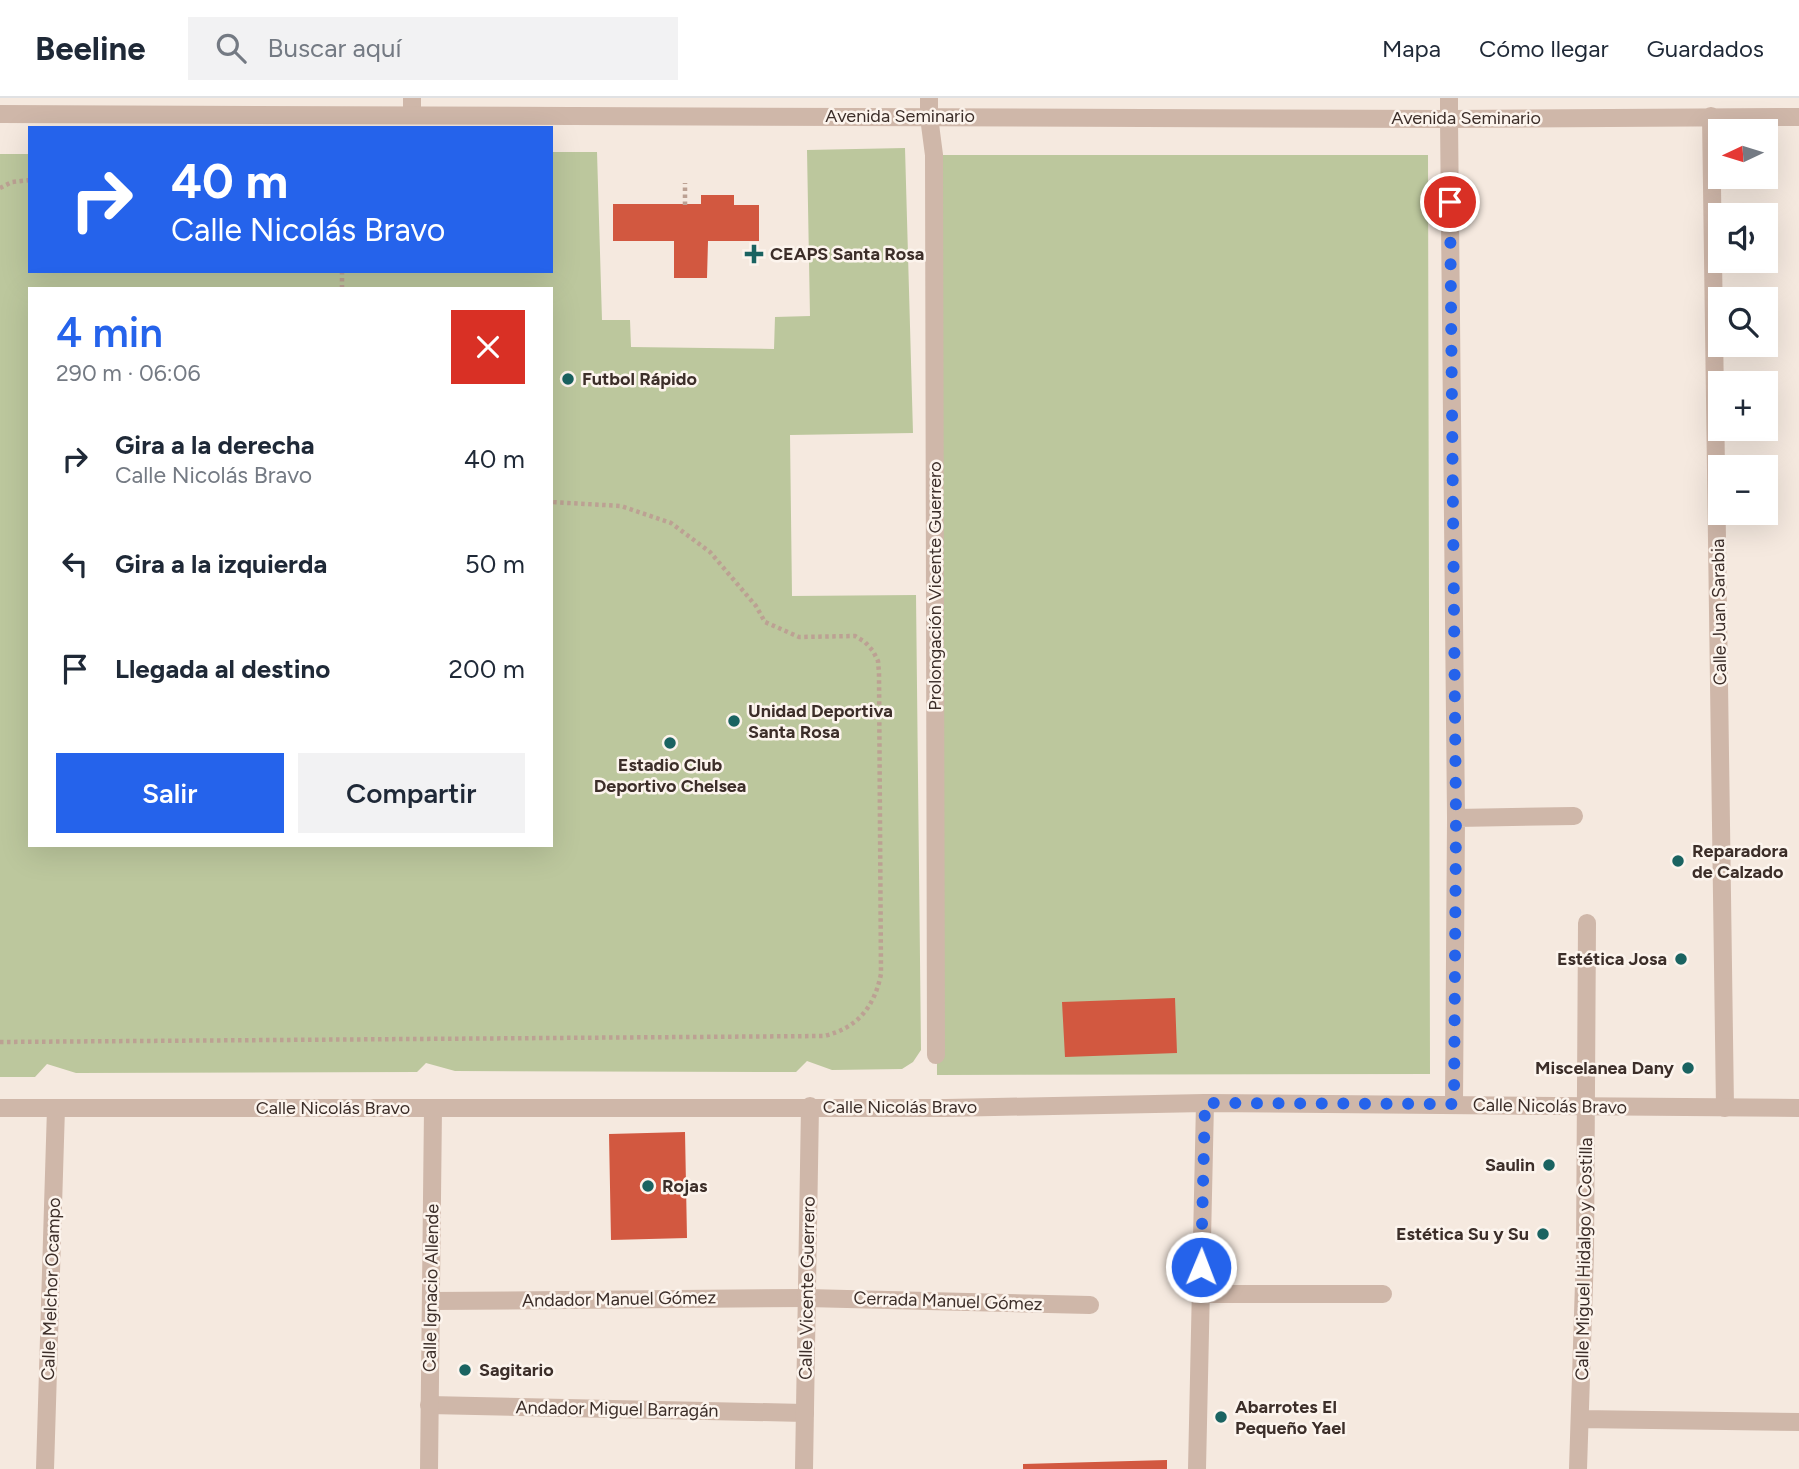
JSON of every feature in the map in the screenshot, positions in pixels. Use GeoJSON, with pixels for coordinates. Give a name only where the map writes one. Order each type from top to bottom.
{"type":"FeatureCollection","features":[{"type":"Feature","properties":{"kind":"street","name":"Prolongación Vicente Guerrero"},"geometry":{"type":"LineString","coordinates":[[929,98],[934,155],[936,1055]]}},
{"type":"Feature","properties":{"kind":"street"},"geometry":{"type":"LineString","coordinates":[[1449,98],[1456,818],[1454,1104]]}},
{"type":"Feature","properties":{"kind":"street","name":"Avenida Seminario"},"geometry":{"type":"LineString","coordinates":[[0,114],[412,106],[929,117],[1799,117]]}},
{"type":"Feature","properties":{"kind":"street","name":"Calle Juan Sarabia"},"geometry":{"type":"LineString","coordinates":[[1711,116],[1725,1108]]}},
{"type":"Feature","properties":{"kind":"street"},"geometry":{"type":"LineString","coordinates":[[1456,818],[1574,816]]}},
{"type":"Feature","properties":{"kind":"street","name":"Calle Miguel Hidalgo y Costilla"},"geometry":{"type":"LineString","coordinates":[[1577,1469],[1585,1252],[1587,923]]}},
{"type":"Feature","properties":{"kind":"street"},"geometry":{"type":"LineString","coordinates":[[1197,1469],[1205,1103]]}},
{"type":"Feature","properties":{"kind":"street","name":"Calle Nicolás Bravo"},"geometry":{"type":"LineString","coordinates":[[0,1108],[946,1108],[1205,1103],[1799,1108]]}},
{"type":"Feature","properties":{"kind":"street","name":"Calle Vicente Guerrero"},"geometry":{"type":"LineString","coordinates":[[804,1469],[810,1106]]}},
{"type":"Feature","properties":{"kind":"street","name":"Calle Melchor Ocampo"},"geometry":{"type":"LineString","coordinates":[[46,1469],[56,1108]]}},
{"type":"Feature","properties":{"kind":"street","name":"Calle Ignacio Allende"},"geometry":{"type":"LineString","coordinates":[[429,1469],[433,1108]]}},
{"type":"Feature","properties":{"kind":"street"},"geometry":{"type":"LineString","coordinates":[[1200,1294],[1383,1294]]}},
{"type":"Feature","properties":{"kind":"street","name":"Andador Manuel Gómez"},"geometry":{"type":"LineString","coordinates":[[432,1301],[807,1298]]}},
{"type":"Feature","properties":{"kind":"street","name":"Cerrada Manuel Gómez"},"geometry":{"type":"LineString","coordinates":[[807,1298],[1090,1305]]}},
{"type":"Feature","properties":{"kind":"street","name":"Andador Miguel Barragán"},"geometry":{"type":"LineString","coordinates":[[429,1405],[805,1413]]}},
{"type":"Feature","properties":{"kind":"street"},"geometry":{"type":"LineString","coordinates":[[1580,1419],[1799,1422]]}},
{"type":"Feature","properties":{"kind":"path"},"geometry":{"type":"LineString","coordinates":[[0,188],[12,182],[28,180]]}},
{"type":"Feature","properties":{"kind":"path"},"geometry":{"type":"LineString","coordinates":[[685,183],[685,205]]}},
{"type":"Feature","properties":{"kind":"path"},"geometry":{"type":"LineString","coordinates":[[0,1042],[824,1036],[849,1027],[861,1018],[878,991],[881,974],[879,673],[878,661],[873,651],[855,636],[799,637],[765,622],[756,606],[710,552],[671,523],[621,506],[553,502]]}},
{"type":"Feature","properties":{"kind":"green space","name":"Unidad Deportiva Santa Rosa"},"geometry":{"type":"Polygon","coordinates":[[[905,148],[913,433],[790,435],[792,596],[916,595],[921,1050],[913,1062],[902,1069],[832,1070],[807,1061],[796,1072],[455,1071],[426,1063],[417,1072],[76,1073],[47,1064],[35,1077],[0,1077],[0,154],[28,154],[28,273],[553,273],[553,152],[597,152],[602,320],[630,320],[631,347],[774,349],[775,317],[810,316],[807,150],[905,148]]]}},
{"type":"Feature","properties":{"kind":"green space"},"geometry":{"type":"Polygon","coordinates":[[[934,155],[1428,155],[1430,1074],[937,1075],[934,155]]]}},
{"type":"Feature","properties":{"kind":"building"},"geometry":{"type":"Polygon","coordinates":[[[701,195],[734,195],[734,205],[759,205],[759,241],[708,241],[707,278],[674,278],[674,241],[613,241],[613,204],[701,204],[701,195]]]}},
{"type":"Feature","properties":{"kind":"building"},"geometry":{"type":"Polygon","coordinates":[[[1175,998],[1177,1053],[1065,1057],[1062,1002],[1175,998]]]}},
{"type":"Feature","properties":{"kind":"building","name":"Rojas"},"geometry":{"type":"Polygon","coordinates":[[[685,1132],[687,1238],[611,1240],[609,1134],[685,1132]]]}},
{"type":"Feature","properties":{"kind":"building"},"geometry":{"type":"Polygon","coordinates":[[[1167,1460],[1167,1469],[1023,1469],[1023,1464],[1167,1460]]]}},
{"type":"Feature","properties":{"kind":"place","name":"CEAPS Santa Rosa"},"geometry":{"type":"Point","coordinates":[754,254]}},
{"type":"Feature","properties":{"kind":"place","name":"Futbol Rápido"},"geometry":{"type":"Point","coordinates":[568,379]}},
{"type":"Feature","properties":{"kind":"place","name":"Unidad Deportiva Santa Rosa"},"geometry":{"type":"Point","coordinates":[734,721]}},
{"type":"Feature","properties":{"kind":"place","name":"Estadio Club Deportivo Chelsea"},"geometry":{"type":"Point","coordinates":[670,743]}},
{"type":"Feature","properties":{"kind":"place","name":"Reparadora de Calzado"},"geometry":{"type":"Point","coordinates":[1678,861]}},
{"type":"Feature","properties":{"kind":"place","name":"Estética Josa"},"geometry":{"type":"Point","coordinates":[1681,959]}},
{"type":"Feature","properties":{"kind":"place","name":"Miscelanea Dany"},"geometry":{"type":"Point","coordinates":[1688,1068]}},
{"type":"Feature","properties":{"kind":"place","name":"Saulin"},"geometry":{"type":"Point","coordinates":[1549,1165]}},
{"type":"Feature","properties":{"kind":"place","name":"Rojas"},"geometry":{"type":"Point","coordinates":[648,1186]}},
{"type":"Feature","properties":{"kind":"place","name":"Estética Su y Su"},"geometry":{"type":"Point","coordinates":[1543,1234]}},
{"type":"Feature","properties":{"kind":"place","name":"Sagitario"},"geometry":{"type":"Point","coordinates":[465,1370]}},
{"type":"Feature","properties":{"kind":"place","name":"Abarrotes El Pequeño Yael"},"geometry":{"type":"Point","coordinates":[1221,1417]}},
{"type":"Feature","properties":{"kind":"route"},"geometry":{"type":"LineString","coordinates":[[1201,1267],[1205,1103],[1454,1104],[1456,818],[1450,202]]}}]}
